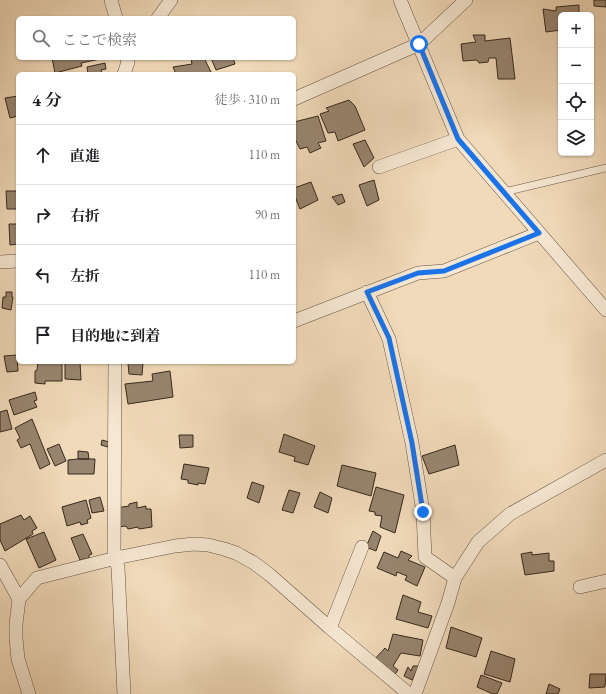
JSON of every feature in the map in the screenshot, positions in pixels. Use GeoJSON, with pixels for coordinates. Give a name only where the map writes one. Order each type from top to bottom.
{"type":"FeatureCollection","features":[{"type":"Feature","properties":{"kind":"street"},"geometry":{"type":"LineString","coordinates":[[111,0],[115,16]]}},
{"type":"Feature","properties":{"kind":"street"},"geometry":{"type":"LineString","coordinates":[[159,16],[171,0]]}},
{"type":"Feature","properties":{"kind":"street"},"geometry":{"type":"LineString","coordinates":[[400,0],[458,139],[606,310]]}},
{"type":"Feature","properties":{"kind":"street"},"geometry":{"type":"LineString","coordinates":[[296,98],[419,44],[466,0]]}},
{"type":"Feature","properties":{"kind":"street"},"geometry":{"type":"LineString","coordinates":[[379,167],[458,139]]}},
{"type":"Feature","properties":{"kind":"street"},"geometry":{"type":"LineString","coordinates":[[296,320],[418,273],[444,271],[539,233]]}},
{"type":"Feature","properties":{"kind":"street"},"geometry":{"type":"LineString","coordinates":[[0,262],[16,261]]}},
{"type":"Feature","properties":{"kind":"street"},"geometry":{"type":"LineString","coordinates":[[367,292],[389,338],[410,436],[423,512],[425,557],[455,578]]}},
{"type":"Feature","properties":{"kind":"street"},"geometry":{"type":"LineString","coordinates":[[115,364],[114,550],[116,558],[124,694]]}},
{"type":"Feature","properties":{"kind":"street"},"geometry":{"type":"LineString","coordinates":[[415,694],[448,603],[455,578],[478,542],[510,514],[606,460]]}},
{"type":"Feature","properties":{"kind":"street"},"geometry":{"type":"LineString","coordinates":[[19,599],[37,578],[116,558],[175,546],[194,544],[208,545],[236,553],[264,571],[409,694]]}},
{"type":"Feature","properties":{"kind":"street"},"geometry":{"type":"LineString","coordinates":[[330,628],[362,547]]}},
{"type":"Feature","properties":{"kind":"street"},"geometry":{"type":"LineString","coordinates":[[0,566],[19,599],[16,638],[18,658],[29,694]]}},
{"type":"Feature","properties":{"kind":"street"},"geometry":{"type":"LineString","coordinates":[[580,587],[606,582]]}},
{"type":"Feature","properties":{"kind":"lane"},"geometry":{"type":"LineString","coordinates":[[504,192],[606,168]]}},
{"type":"Feature","properties":{"kind":"building"},"geometry":{"type":"Polygon","coordinates":[[[594,0],[606,0],[606,7],[594,6],[594,0]]]}},
{"type":"Feature","properties":{"kind":"building"},"geometry":{"type":"Polygon","coordinates":[[[579,5],[579,12],[558,12],[558,30],[546,32],[543,9],[556,11],[556,7],[579,5]]]}},
{"type":"Feature","properties":{"kind":"building"},"geometry":{"type":"Polygon","coordinates":[[[473,35],[485,35],[485,41],[510,38],[515,79],[498,79],[496,58],[489,58],[488,62],[479,63],[477,60],[463,61],[461,44],[476,42],[473,35]]]}},
{"type":"Feature","properties":{"kind":"building"},"geometry":{"type":"Polygon","coordinates":[[[52,60],[95,60],[81,63],[82,66],[55,72],[52,60]]]}},
{"type":"Feature","properties":{"kind":"building"},"geometry":{"type":"Polygon","coordinates":[[[191,60],[205,60],[211,72],[175,72],[173,67],[192,64],[191,60]]]}},
{"type":"Feature","properties":{"kind":"building"},"geometry":{"type":"Polygon","coordinates":[[[212,60],[234,60],[235,64],[216,70],[212,60]]]}},
{"type":"Feature","properties":{"kind":"building"},"geometry":{"type":"Polygon","coordinates":[[[105,63],[106,69],[101,70],[102,72],[88,72],[87,67],[105,63]]]}},
{"type":"Feature","properties":{"kind":"building"},"geometry":{"type":"Polygon","coordinates":[[[16,96],[16,116],[10,118],[5,98],[16,96]]]}},
{"type":"Feature","properties":{"kind":"building"},"geometry":{"type":"Polygon","coordinates":[[[349,100],[355,106],[365,130],[338,141],[335,132],[328,133],[320,114],[329,111],[326,108],[349,100]]]}},
{"type":"Feature","properties":{"kind":"building"},"geometry":{"type":"Polygon","coordinates":[[[318,116],[326,141],[318,143],[321,148],[310,153],[307,147],[300,149],[296,141],[296,122],[318,116]]]}},
{"type":"Feature","properties":{"kind":"building"},"geometry":{"type":"Polygon","coordinates":[[[365,140],[374,158],[364,167],[353,144],[365,140]]]}},
{"type":"Feature","properties":{"kind":"building"},"geometry":{"type":"Polygon","coordinates":[[[374,180],[379,200],[367,206],[359,185],[374,180]]]}},
{"type":"Feature","properties":{"kind":"building"},"geometry":{"type":"Polygon","coordinates":[[[311,182],[318,200],[300,209],[296,199],[296,187],[311,182]]]}},
{"type":"Feature","properties":{"kind":"building"},"geometry":{"type":"Polygon","coordinates":[[[6,191],[16,191],[16,209],[7,209],[6,191]]]}},
{"type":"Feature","properties":{"kind":"building"},"geometry":{"type":"Polygon","coordinates":[[[342,194],[345,202],[338,205],[332,197],[342,194]]]}},
{"type":"Feature","properties":{"kind":"building"},"geometry":{"type":"Polygon","coordinates":[[[9,224],[16,224],[16,244],[10,245],[9,224]]]}},
{"type":"Feature","properties":{"kind":"building"},"geometry":{"type":"Polygon","coordinates":[[[6,292],[12,292],[13,297],[11,310],[2,308],[3,297],[6,297],[6,292]]]}},
{"type":"Feature","properties":{"kind":"building"},"geometry":{"type":"Polygon","coordinates":[[[16,355],[18,371],[7,372],[4,356],[16,355]]]}},
{"type":"Feature","properties":{"kind":"building"},"geometry":{"type":"Polygon","coordinates":[[[38,364],[62,364],[62,381],[45,381],[45,384],[35,383],[35,371],[37,370],[38,364]]]}},
{"type":"Feature","properties":{"kind":"building"},"geometry":{"type":"Polygon","coordinates":[[[65,364],[80,364],[81,380],[65,379],[65,364]]]}},
{"type":"Feature","properties":{"kind":"building"},"geometry":{"type":"Polygon","coordinates":[[[128,364],[143,364],[142,375],[129,374],[128,364]]]}},
{"type":"Feature","properties":{"kind":"building"},"geometry":{"type":"Polygon","coordinates":[[[170,371],[173,397],[128,404],[125,384],[153,381],[152,374],[170,371]]]}},
{"type":"Feature","properties":{"kind":"building"},"geometry":{"type":"Polygon","coordinates":[[[35,392],[37,400],[34,401],[37,407],[14,415],[9,400],[35,392]]]}},
{"type":"Feature","properties":{"kind":"building"},"geometry":{"type":"Polygon","coordinates":[[[7,410],[12,429],[0,432],[0,412],[7,410]]]}},
{"type":"Feature","properties":{"kind":"building"},"geometry":{"type":"Polygon","coordinates":[[[32,419],[50,464],[40,469],[30,444],[21,448],[17,440],[20,438],[15,428],[32,419]]]}},
{"type":"Feature","properties":{"kind":"building"},"geometry":{"type":"Polygon","coordinates":[[[284,434],[315,446],[308,465],[294,461],[295,457],[279,452],[284,434]]]}},
{"type":"Feature","properties":{"kind":"building"},"geometry":{"type":"Polygon","coordinates":[[[179,435],[193,435],[193,447],[180,448],[179,435]]]}},
{"type":"Feature","properties":{"kind":"building"},"geometry":{"type":"Polygon","coordinates":[[[102,440],[109,442],[108,447],[101,445],[102,440]]]}},
{"type":"Feature","properties":{"kind":"building"},"geometry":{"type":"Polygon","coordinates":[[[59,444],[66,461],[55,466],[47,449],[59,444]]]}},
{"type":"Feature","properties":{"kind":"building"},"geometry":{"type":"Polygon","coordinates":[[[455,445],[459,465],[429,474],[422,456],[455,445]]]}},
{"type":"Feature","properties":{"kind":"building"},"geometry":{"type":"Polygon","coordinates":[[[78,451],[88,452],[89,459],[78,459],[78,451]]]}},
{"type":"Feature","properties":{"kind":"building"},"geometry":{"type":"Polygon","coordinates":[[[95,459],[94,474],[68,474],[68,460],[95,459]]]}},
{"type":"Feature","properties":{"kind":"building"},"geometry":{"type":"Polygon","coordinates":[[[184,464],[209,468],[205,484],[198,483],[198,485],[188,483],[188,480],[181,479],[184,464]]]}},
{"type":"Feature","properties":{"kind":"building"},"geometry":{"type":"Polygon","coordinates":[[[342,465],[376,473],[371,496],[337,486],[342,465]]]}},
{"type":"Feature","properties":{"kind":"building"},"geometry":{"type":"Polygon","coordinates":[[[252,482],[264,486],[259,503],[247,498],[252,482]]]}},
{"type":"Feature","properties":{"kind":"building"},"geometry":{"type":"Polygon","coordinates":[[[376,487],[404,495],[395,533],[380,527],[382,516],[375,515],[375,512],[369,511],[376,487]]]}},
{"type":"Feature","properties":{"kind":"building"},"geometry":{"type":"Polygon","coordinates":[[[289,490],[300,493],[293,513],[282,510],[289,490]]]}},
{"type":"Feature","properties":{"kind":"building"},"geometry":{"type":"Polygon","coordinates":[[[320,492],[332,498],[328,513],[314,507],[320,492]]]}},
{"type":"Feature","properties":{"kind":"building"},"geometry":{"type":"Polygon","coordinates":[[[100,497],[104,511],[92,513],[89,500],[100,497]]]}},
{"type":"Feature","properties":{"kind":"building"},"geometry":{"type":"Polygon","coordinates":[[[86,500],[91,518],[87,520],[88,523],[81,525],[80,522],[67,526],[62,507],[86,500]]]}},
{"type":"Feature","properties":{"kind":"building"},"geometry":{"type":"Polygon","coordinates":[[[137,502],[137,508],[146,506],[146,509],[151,509],[152,527],[128,529],[126,526],[117,527],[116,508],[129,506],[129,504],[137,502]]]}},
{"type":"Feature","properties":{"kind":"building"},"geometry":{"type":"Polygon","coordinates":[[[21,515],[24,520],[30,516],[37,528],[32,531],[33,534],[5,551],[0,540],[0,524],[21,515]]]}},
{"type":"Feature","properties":{"kind":"building"},"geometry":{"type":"Polygon","coordinates":[[[373,531],[381,536],[376,551],[366,547],[373,531]]]}},
{"type":"Feature","properties":{"kind":"building"},"geometry":{"type":"Polygon","coordinates":[[[44,532],[56,560],[39,568],[26,539],[44,532]]]}},
{"type":"Feature","properties":{"kind":"building"},"geometry":{"type":"Polygon","coordinates":[[[83,534],[92,554],[89,555],[89,558],[80,560],[71,538],[83,534]]]}},
{"type":"Feature","properties":{"kind":"building"},"geometry":{"type":"Polygon","coordinates":[[[401,551],[412,556],[408,560],[425,567],[417,586],[405,580],[407,576],[397,572],[396,576],[377,568],[384,552],[398,558],[401,551]]]}},
{"type":"Feature","properties":{"kind":"building"},"geometry":{"type":"Polygon","coordinates":[[[532,552],[532,555],[549,553],[549,561],[554,561],[554,571],[525,575],[521,554],[532,552]]]}},
{"type":"Feature","properties":{"kind":"building"},"geometry":{"type":"Polygon","coordinates":[[[403,595],[421,602],[418,612],[432,616],[428,628],[396,619],[403,595]]]}},
{"type":"Feature","properties":{"kind":"building"},"geometry":{"type":"Polygon","coordinates":[[[451,627],[482,638],[476,657],[446,648],[451,627]]]}},
{"type":"Feature","properties":{"kind":"building"},"geometry":{"type":"Polygon","coordinates":[[[393,634],[423,640],[420,656],[401,653],[393,666],[398,670],[393,677],[374,660],[385,648],[388,651],[393,634]]]}},
{"type":"Feature","properties":{"kind":"building"},"geometry":{"type":"Polygon","coordinates":[[[491,651],[515,659],[510,682],[484,674],[491,651]]]}},
{"type":"Feature","properties":{"kind":"building"},"geometry":{"type":"Polygon","coordinates":[[[413,666],[419,666],[412,680],[404,676],[408,667],[411,671],[413,666]]]}},
{"type":"Feature","properties":{"kind":"building"},"geometry":{"type":"Polygon","coordinates":[[[590,674],[606,674],[605,687],[589,688],[590,674]]]}},
{"type":"Feature","properties":{"kind":"building"},"geometry":{"type":"Polygon","coordinates":[[[481,675],[502,683],[497,694],[493,694],[477,687],[481,675]]]}},
{"type":"Feature","properties":{"kind":"building"},"geometry":{"type":"Polygon","coordinates":[[[549,684],[560,689],[558,694],[546,694],[549,684]]]}},
{"type":"Feature","properties":{"kind":"route"},"geometry":{"type":"LineString","coordinates":[[419,44],[458,139],[539,233],[444,271],[418,273],[367,292],[389,338],[412,443],[423,512]]}}]}
